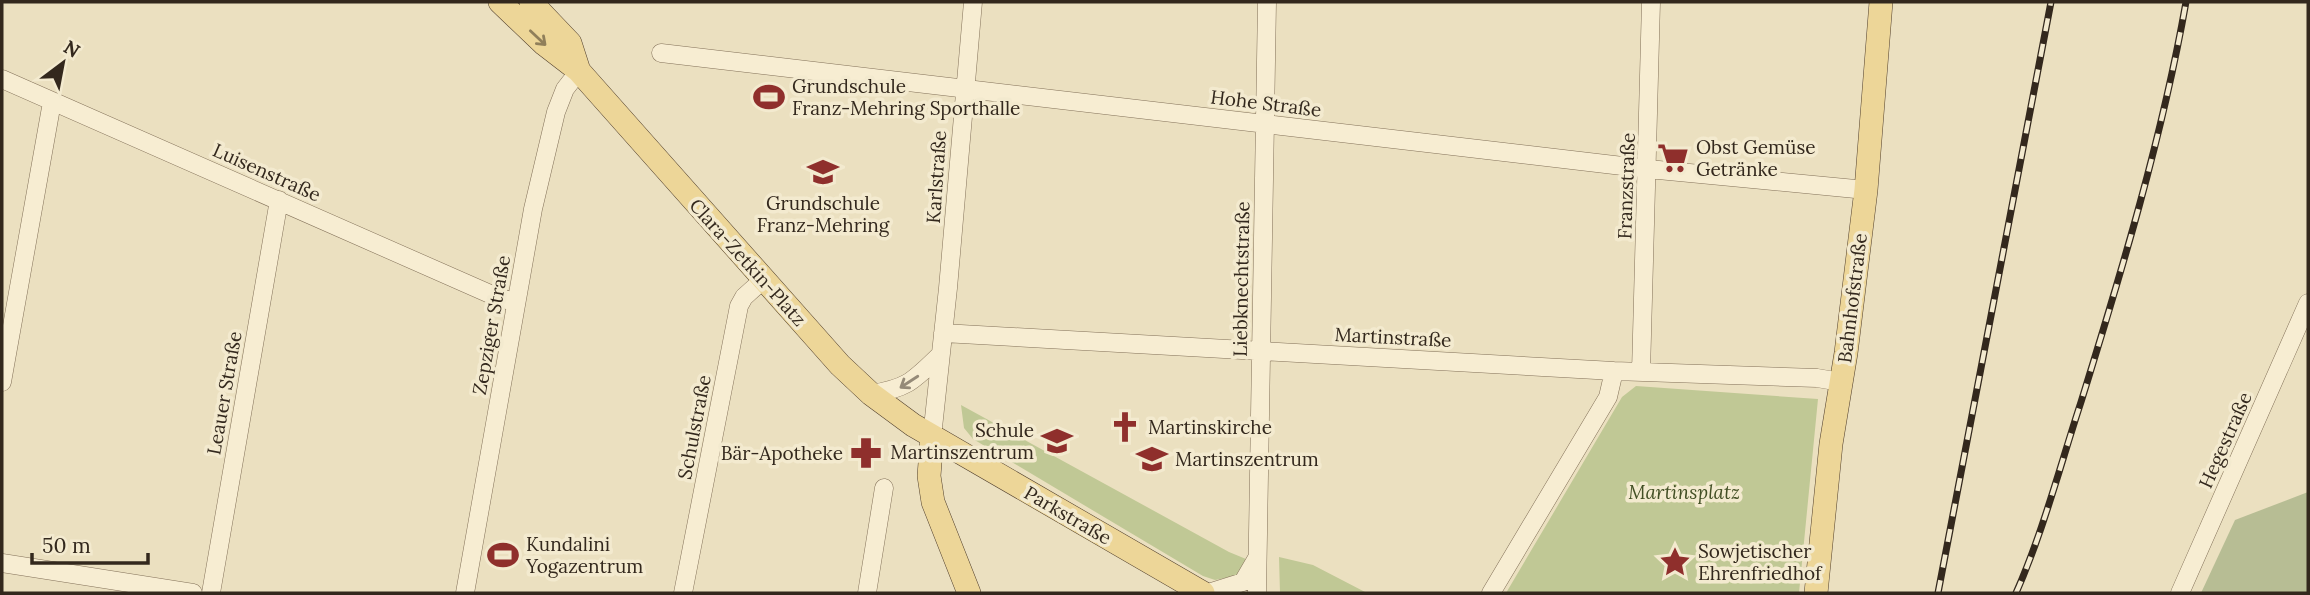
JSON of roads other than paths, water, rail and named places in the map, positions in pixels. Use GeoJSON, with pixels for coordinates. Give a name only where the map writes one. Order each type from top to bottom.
{"type":"FeatureCollection","features":[{"type":"Feature","properties":{"kind":"main road"},"geometry":{"type":"LineString","coordinates":[[500,2],[544,44],[579,71]]}},
{"type":"Feature","properties":{"kind":"main road"},"geometry":{"type":"LineString","coordinates":[[531,2],[570,43],[579,71]]}},
{"type":"Feature","properties":{"kind":"main road","name":"Bahnhofstraße"},"geometry":{"type":"LineString","coordinates":[[1816,593],[1831,444],[1866,190],[1881,2]]}},
{"type":"Feature","properties":{"kind":"main road","name":"Clara-Zetkin-Platz"},"geometry":{"type":"LineString","coordinates":[[579,71],[840,365],[900,417],[932,437]]}},
{"type":"Feature","properties":{"kind":"main road"},"geometry":{"type":"LineString","coordinates":[[932,437],[929,476],[933,502],[970,593]]}},
{"type":"Feature","properties":{"kind":"main road","name":"Parkstraße"},"geometry":{"type":"LineString","coordinates":[[932,437],[1206,593]]}},
{"type":"Feature","properties":{"kind":"street","name":"Karlstraße"},"geometry":{"type":"LineString","coordinates":[[932,437],[973,2]]}},
{"type":"Feature","properties":{"kind":"street","name":"Liebknechtstraße"},"geometry":{"type":"LineString","coordinates":[[1257,593],[1267,2]]}},
{"type":"Feature","properties":{"kind":"street","name":"Franzstraße"},"geometry":{"type":"LineString","coordinates":[[1641,372],[1651,2]]}},
{"type":"Feature","properties":{"kind":"street","name":"Hohe Straße"},"geometry":{"type":"LineString","coordinates":[[661,53],[1648,169],[1866,190]]}},
{"type":"Feature","properties":{"kind":"street","name":"Zepziger Straße"},"geometry":{"type":"LineString","coordinates":[[465,593],[533,209],[556,112],[565,89],[579,71]]}},
{"type":"Feature","properties":{"kind":"street","name":"Luisenstraße"},"geometry":{"type":"LineString","coordinates":[[2,79],[490,294],[516,303]]}},
{"type":"Feature","properties":{"kind":"street"},"geometry":{"type":"LineString","coordinates":[[2,382],[52,102]]}},
{"type":"Feature","properties":{"kind":"street","name":"Leauer Straße"},"geometry":{"type":"LineString","coordinates":[[211,593],[279,200]]}},
{"type":"Feature","properties":{"kind":"street","name":"Schulstraße"},"geometry":{"type":"LineString","coordinates":[[682,593],[739,306],[744,297],[764,279]]}},
{"type":"Feature","properties":{"kind":"street","name":"Hegestraße"},"geometry":{"type":"LineString","coordinates":[[2180,593],[2308,303]]}},
{"type":"Feature","properties":{"kind":"street","name":"Martinstraße"},"geometry":{"type":"LineString","coordinates":[[943,333],[1615,371],[1816,378],[1841,382]]}},
{"type":"Feature","properties":{"kind":"street"},"geometry":{"type":"LineString","coordinates":[[871,394],[896,390],[913,382],[940,355]]}},
{"type":"Feature","properties":{"kind":"street"},"geometry":{"type":"LineString","coordinates":[[1491,593],[1608,397],[1615,371]]}},
{"type":"Feature","properties":{"kind":"street"},"geometry":{"type":"LineString","coordinates":[[867,593],[884,488]]}},
{"type":"Feature","properties":{"kind":"street"},"geometry":{"type":"LineString","coordinates":[[1206,593],[1242,582],[1257,558]]}},
{"type":"Feature","properties":{"kind":"street"},"geometry":{"type":"LineString","coordinates":[[2,563],[192,593]]}},
{"type":"Feature","properties":{"kind":"railway"},"geometry":{"type":"LineString","coordinates":[[1938,593],[2051,2]]}},
{"type":"Feature","properties":{"kind":"railway"},"geometry":{"type":"LineString","coordinates":[[2016,593],[2051,499],[2126,253],[2153,154],[2186,2]]}},
{"type":"Feature","properties":{"kind":"place","name":"Grundschule Franz-Mehring Sporthalle"},"geometry":{"type":"Point","coordinates":[769,97]}},
{"type":"Feature","properties":{"kind":"place","name":"Obst Gemüse Getränke"},"geometry":{"type":"Point","coordinates":[1673,158]}},
{"type":"Feature","properties":{"kind":"place","name":"Grundschule Franz-Mehring"},"geometry":{"type":"Point","coordinates":[823,172]}},
{"type":"Feature","properties":{"kind":"place","name":"Martinskirche"},"geometry":{"type":"Point","coordinates":[1125,427]}},
{"type":"Feature","properties":{"kind":"place","name":"Schule Martinszentrum"},"geometry":{"type":"Point","coordinates":[1057,441]}},
{"type":"Feature","properties":{"kind":"place","name":"Bär-Apotheke"},"geometry":{"type":"Point","coordinates":[866,453]}},
{"type":"Feature","properties":{"kind":"place","name":"Martinszentrum"},"geometry":{"type":"Point","coordinates":[1152,459]}},
{"type":"Feature","properties":{"kind":"place","name":"Kundalini Yogazentrum"},"geometry":{"type":"Point","coordinates":[503,555]}},
{"type":"Feature","properties":{"kind":"place","name":"Sowjetischer Ehrenfriedhof"},"geometry":{"type":"Point","coordinates":[1675,562]}},
{"type":"Feature","properties":{"kind":"park label","name":"Martinsplatz"},"geometry":{"type":"Point","coordinates":[1684,492]}}]}
